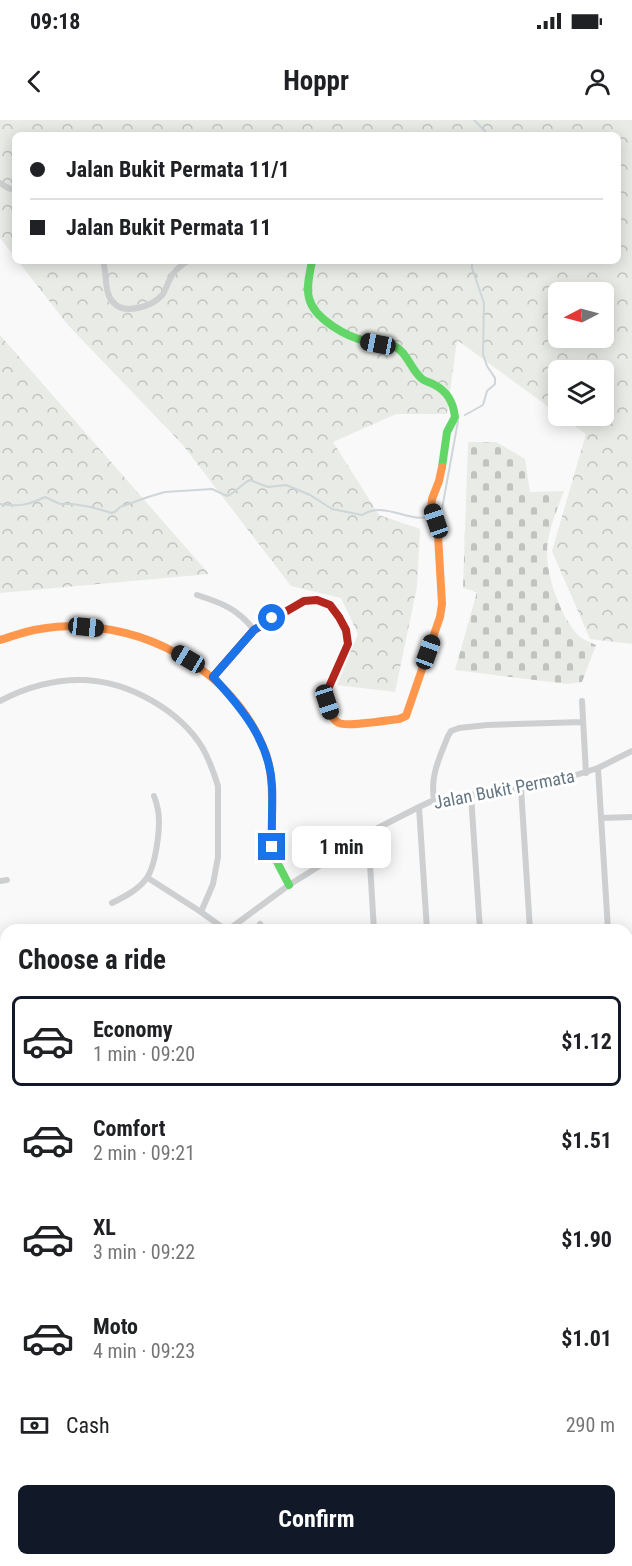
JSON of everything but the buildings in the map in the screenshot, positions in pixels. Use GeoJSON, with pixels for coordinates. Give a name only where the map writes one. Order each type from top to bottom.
{"type":"FeatureCollection","features":[{"type":"Feature","properties":{"kind":"street"},"geometry":{"type":"LineString","coordinates":[[104,264],[106,288],[111,300],[124,309],[136,309],[151,304],[163,294],[170,278],[183,264]]}},
{"type":"Feature","properties":{"kind":"street"},"geometry":{"type":"LineString","coordinates":[[213,677],[254,630],[304,601],[317,600],[330,605],[339,617],[346,630],[348,644],[328,689],[327,702],[331,715],[339,723],[348,724],[399,719],[406,716],[435,633],[442,604],[438,535],[431,508],[444,456],[447,432],[455,417],[452,400],[448,393],[422,378],[404,353],[393,345],[362,341],[332,325],[315,311],[309,301],[308,288],[312,264]]}},
{"type":"Feature","properties":{"kind":"street"},"geometry":{"type":"LineString","coordinates":[[198,595],[219,602],[244,617],[254,630]]}},
{"type":"Feature","properties":{"kind":"street"},"geometry":{"type":"LineString","coordinates":[[0,640],[25,632],[64,626],[108,629],[131,634],[175,651],[213,677],[246,714],[266,753],[272,785],[272,847],[289,885]]}},
{"type":"Feature","properties":{"kind":"street"},"geometry":{"type":"LineString","coordinates":[[0,700],[48,683],[84,680],[107,684],[141,695],[155,702],[179,720],[202,746],[218,786],[218,857],[213,884],[201,912]]}},
{"type":"Feature","properties":{"kind":"street"},"geometry":{"type":"LineString","coordinates":[[582,701],[586,773]]}},
{"type":"Feature","properties":{"kind":"street"},"geometry":{"type":"LineString","coordinates":[[434,800],[433,776],[447,736],[451,731],[487,725],[583,722]]}},
{"type":"Feature","properties":{"kind":"street","name":"Jalan Bukit Permata"},"geometry":{"type":"LineString","coordinates":[[235,924],[364,835],[434,800],[557,781],[586,773],[632,751]]}},
{"type":"Feature","properties":{"kind":"street"},"geometry":{"type":"LineString","coordinates":[[598,768],[608,924]]}},
{"type":"Feature","properties":{"kind":"street"},"geometry":{"type":"LineString","coordinates":[[521,788],[530,924]]}},
{"type":"Feature","properties":{"kind":"street"},"geometry":{"type":"LineString","coordinates":[[471,795],[480,924]]}},
{"type":"Feature","properties":{"kind":"street"},"geometry":{"type":"LineString","coordinates":[[112,903],[127,895],[148,878],[159,835],[158,810],[154,796]]}},
{"type":"Feature","properties":{"kind":"street"},"geometry":{"type":"LineString","coordinates":[[419,807],[427,924]]}},
{"type":"Feature","properties":{"kind":"street"},"geometry":{"type":"LineString","coordinates":[[601,818],[632,817]]}},
{"type":"Feature","properties":{"kind":"street"},"geometry":{"type":"LineString","coordinates":[[364,835],[369,848],[374,924]]}},
{"type":"Feature","properties":{"kind":"street"},"geometry":{"type":"LineString","coordinates":[[148,878],[218,924]]}},
{"type":"Feature","properties":{"kind":"green space"},"geometry":{"type":"Polygon","coordinates":[[[0,120],[632,120],[632,644],[590,639],[552,551],[586,434],[574,426],[614,426],[614,360],[548,360],[548,407],[457,340],[447,414],[396,414],[333,442],[379,515],[420,529],[417,587],[395,692],[337,685],[358,634],[341,598],[291,586],[182,444],[67,324],[20,264],[621,264],[621,132],[12,132],[12,253],[0,238],[0,120]]]}},
{"type":"Feature","properties":{"kind":"green space"},"geometry":{"type":"Polygon","coordinates":[[[0,335],[209,574],[0,593],[0,335]]]}},
{"type":"Feature","properties":{"kind":"green space"},"geometry":{"type":"Polygon","coordinates":[[[468,442],[496,442],[525,459],[530,492],[564,491],[549,534],[548,563],[553,589],[569,624],[580,637],[596,645],[582,682],[567,684],[455,670],[477,592],[463,588],[468,442]]]}},
{"type":"Feature","properties":{"kind":"waterway"},"geometry":{"type":"LineString","coordinates":[[474,120],[486,132]]}},
{"type":"Feature","properties":{"kind":"waterway"},"geometry":{"type":"LineString","coordinates":[[465,415],[483,405],[487,391],[495,384],[495,378],[483,354],[484,303],[472,264]]}},
{"type":"Feature","properties":{"kind":"waterway"},"geometry":{"type":"LineString","coordinates":[[442,509],[458,421]]}},
{"type":"Feature","properties":{"kind":"waterway"},"geometry":{"type":"LineString","coordinates":[[0,504],[23,505],[45,497],[60,504],[91,507],[112,513],[120,507],[165,492],[212,489],[227,496],[250,480],[268,487],[286,485],[310,495],[332,509],[362,515],[379,510],[412,517],[428,517]]}},
{"type":"Feature","properties":{"kind":"traffic: fast"},"geometry":{"type":"LineString","coordinates":[[312,264],[309,298],[312,306],[324,320],[350,336],[391,345],[398,349],[421,378],[438,387],[449,397],[455,417],[447,432],[442,467]]}},
{"type":"Feature","properties":{"kind":"traffic: fast"},"geometry":{"type":"LineString","coordinates":[[272,799],[272,847],[289,885]]}},
{"type":"Feature","properties":{"kind":"traffic: slow"},"geometry":{"type":"LineString","coordinates":[[328,706],[335,720],[343,724],[399,719],[406,716],[440,617],[442,604],[438,535],[431,508],[442,467]]}},
{"type":"Feature","properties":{"kind":"traffic: slow"},"geometry":{"type":"LineString","coordinates":[[0,640],[35,630],[79,626],[126,633],[177,653],[200,668],[221,686],[239,706],[254,729],[268,759],[272,799]]}},
{"type":"Feature","properties":{"kind":"traffic: jam"},"geometry":{"type":"LineString","coordinates":[[213,677],[254,630],[304,601],[317,600],[330,605],[339,617],[346,630],[348,644],[328,689],[328,706]]}},
{"type":"Feature","properties":{"kind":"route"},"geometry":{"type":"LineString","coordinates":[[272,618],[254,630],[213,677],[246,714],[266,753],[272,785],[272,847]]}}]}
